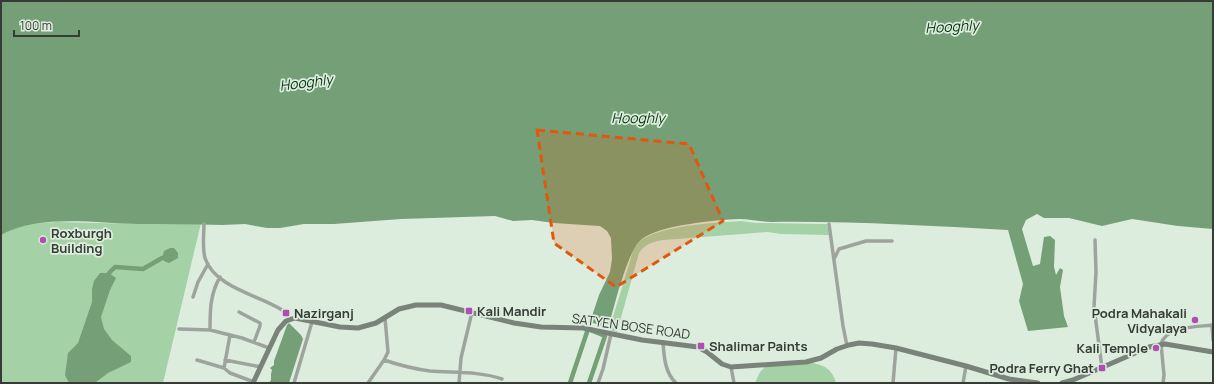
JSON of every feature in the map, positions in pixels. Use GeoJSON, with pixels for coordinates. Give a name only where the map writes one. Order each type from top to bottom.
{"type":"FeatureCollection","features":[{"type":"Feature","properties":{"kind":"main road","name":"SATYEN BOSE ROAD"},"geometry":{"type":"LineString","coordinates":[[290,319],[295,318],[340,327],[358,328],[376,323],[399,309],[416,305],[441,305],[514,323],[541,327],[583,328],[609,334],[691,346],[705,350],[722,364],[731,367]]}},
{"type":"Feature","properties":{"kind":"main road"},"geometry":{"type":"LineString","coordinates":[[254,382],[282,325],[290,319]]}},
{"type":"Feature","properties":{"kind":"main road"},"geometry":{"type":"LineString","coordinates":[[731,367],[810,361],[821,358],[846,346],[859,343],[896,348],[966,366],[1009,381],[1038,383]]}},
{"type":"Feature","properties":{"kind":"main road"},"geometry":{"type":"LineString","coordinates":[[1062,383],[1073,380],[1149,347],[1161,344],[1213,352]]}},
{"type":"Feature","properties":{"kind":"street"},"geometry":{"type":"LineString","coordinates":[[204,224],[204,253],[211,269],[220,278],[232,286],[283,311],[290,319]]}},
{"type":"Feature","properties":{"kind":"street"},"geometry":{"type":"LineString","coordinates":[[830,224],[842,326],[846,346]]}},
{"type":"Feature","properties":{"kind":"street"},"geometry":{"type":"LineString","coordinates":[[1095,240],[1096,272],[1094,307],[1102,368]]}},
{"type":"Feature","properties":{"kind":"street"},"geometry":{"type":"LineString","coordinates":[[834,260],[839,249],[866,241],[892,241]]}},
{"type":"Feature","properties":{"kind":"street"},"geometry":{"type":"LineString","coordinates":[[193,297],[198,282],[208,264]]}},
{"type":"Feature","properties":{"kind":"street"},"geometry":{"type":"LineString","coordinates":[[210,330],[214,288],[220,278]]}},
{"type":"Feature","properties":{"kind":"street"},"geometry":{"type":"LineString","coordinates":[[239,312],[260,323],[254,342]]}},
{"type":"Feature","properties":{"kind":"street"},"geometry":{"type":"LineString","coordinates":[[459,383],[459,372],[464,343],[472,312]]}},
{"type":"Feature","properties":{"kind":"street"},"geometry":{"type":"LineString","coordinates":[[368,383],[388,352],[385,318]]}},
{"type":"Feature","properties":{"kind":"street"},"geometry":{"type":"LineString","coordinates":[[294,383],[312,322]]}},
{"type":"Feature","properties":{"kind":"street"},"geometry":{"type":"LineString","coordinates":[[1163,383],[1164,375],[1161,344],[1166,335],[1175,330],[1212,325],[1213,340]]}},
{"type":"Feature","properties":{"kind":"street"},"geometry":{"type":"LineString","coordinates":[[179,329],[210,330],[230,334],[270,348]]}},
{"type":"Feature","properties":{"kind":"street"},"geometry":{"type":"LineString","coordinates":[[224,368],[230,334]]}},
{"type":"Feature","properties":{"kind":"street"},"geometry":{"type":"LineString","coordinates":[[598,383],[604,369],[609,334]]}},
{"type":"Feature","properties":{"kind":"street"},"geometry":{"type":"LineString","coordinates":[[663,342],[666,367],[669,375],[676,383]]}},
{"type":"Feature","properties":{"kind":"street"},"geometry":{"type":"LineString","coordinates":[[893,383],[896,348]]}},
{"type":"Feature","properties":{"kind":"street"},"geometry":{"type":"LineString","coordinates":[[197,360],[224,368],[230,373],[254,382]]}},
{"type":"Feature","properties":{"kind":"street"},"geometry":{"type":"LineString","coordinates":[[225,360],[261,367]]}},
{"type":"Feature","properties":{"kind":"street"},"geometry":{"type":"LineString","coordinates":[[384,360],[404,367],[429,371],[459,372],[502,379]]}},
{"type":"Feature","properties":{"kind":"street"},"geometry":{"type":"LineString","coordinates":[[963,383],[966,366]]}},
{"type":"Feature","properties":{"kind":"street"},"geometry":{"type":"LineString","coordinates":[[731,367],[734,383]]}},
{"type":"Feature","properties":{"kind":"highlighted area"},"geometry":{"type":"Polygon","coordinates":[[[537,130],[689,144],[723,221],[616,287],[554,243],[537,130]]]}},
{"type":"Feature","properties":{"kind":"shaded area"},"geometry":{"type":"Polygon","coordinates":[[[741,221],[756,223],[827,224],[829,235],[781,234],[768,232],[664,240],[650,244],[644,247],[639,253],[617,332],[609,330],[633,251],[640,241],[661,231],[674,228],[741,221]]]}},
{"type":"Feature","properties":{"kind":"shaded area"},"geometry":{"type":"Polygon","coordinates":[[[57,222],[139,224],[201,223],[163,383],[1,383],[1,235],[15,228],[57,222]]]}},
{"type":"Feature","properties":{"kind":"shaded area"},"geometry":{"type":"Polygon","coordinates":[[[806,362],[825,367],[832,373],[836,383],[755,383],[760,372],[765,367],[806,362]]]}},
{"type":"Feature","properties":{"kind":"water","name":"Hooghly"},"geometry":{"type":"Polygon","coordinates":[[[1,1],[1213,1],[1213,229],[1178,226],[1132,219],[1102,226],[1069,218],[1044,218],[1037,214],[1026,220],[1022,229],[1033,266],[1040,264],[1044,237],[1050,236],[1055,240],[1054,267],[1056,275],[1060,268],[1063,270],[1060,287],[1064,316],[1068,327],[1028,331],[1019,301],[1023,284],[1008,230],[861,223],[768,222],[739,219],[689,224],[662,230],[650,234],[636,245],[626,267],[608,328],[590,322],[599,295],[610,272],[612,259],[611,238],[607,231],[600,226],[532,220],[513,221],[495,216],[401,219],[334,224],[304,224],[280,228],[267,228],[245,224],[137,224],[67,221],[32,224],[16,228],[1,235],[1,1]]]}},
{"type":"Feature","properties":{"kind":"water"},"geometry":{"type":"Polygon","coordinates":[[[174,248],[178,253],[178,258],[169,263],[164,261],[162,258],[164,251],[174,248]]]}},
{"type":"Feature","properties":{"kind":"water"},"geometry":{"type":"Polygon","coordinates":[[[100,273],[109,273],[116,278],[110,290],[101,317],[104,329],[112,340],[131,356],[131,362],[108,373],[95,383],[69,383],[65,375],[68,353],[78,343],[92,302],[92,289],[94,281],[100,273]]]}},
{"type":"Feature","properties":{"kind":"water"},"geometry":{"type":"Polygon","coordinates":[[[289,323],[303,339],[289,383],[269,383],[271,380],[272,370],[270,368],[274,365],[274,361],[289,323]]]}},
{"type":"Feature","properties":{"kind":"waterway"},"geometry":{"type":"LineString","coordinates":[[109,273],[115,267],[143,269],[162,258]]}},
{"type":"Feature","properties":{"kind":"waterway"},"geometry":{"type":"LineString","coordinates":[[570,383],[588,329],[605,336],[589,383]]}},
{"type":"Feature","properties":{"kind":"place","name":"Roxburgh Building"},"geometry":{"type":"Point","coordinates":[43,240]}},
{"type":"Feature","properties":{"kind":"place","name":"Kali Mandir"},"geometry":{"type":"Point","coordinates":[469,311]}},
{"type":"Feature","properties":{"kind":"place","name":"Nazirganj"},"geometry":{"type":"Point","coordinates":[286,313]}},
{"type":"Feature","properties":{"kind":"place","name":"Podra Mahakali Vidyalaya"},"geometry":{"type":"Point","coordinates":[1195,320]}},
{"type":"Feature","properties":{"kind":"place","name":"Shalimar Paints"},"geometry":{"type":"Point","coordinates":[701,346]}},
{"type":"Feature","properties":{"kind":"place","name":"Kali Temple"},"geometry":{"type":"Point","coordinates":[1156,348]}},
{"type":"Feature","properties":{"kind":"place","name":"Podra Ferry Ghat"},"geometry":{"type":"Point","coordinates":[1102,368]}}]}
